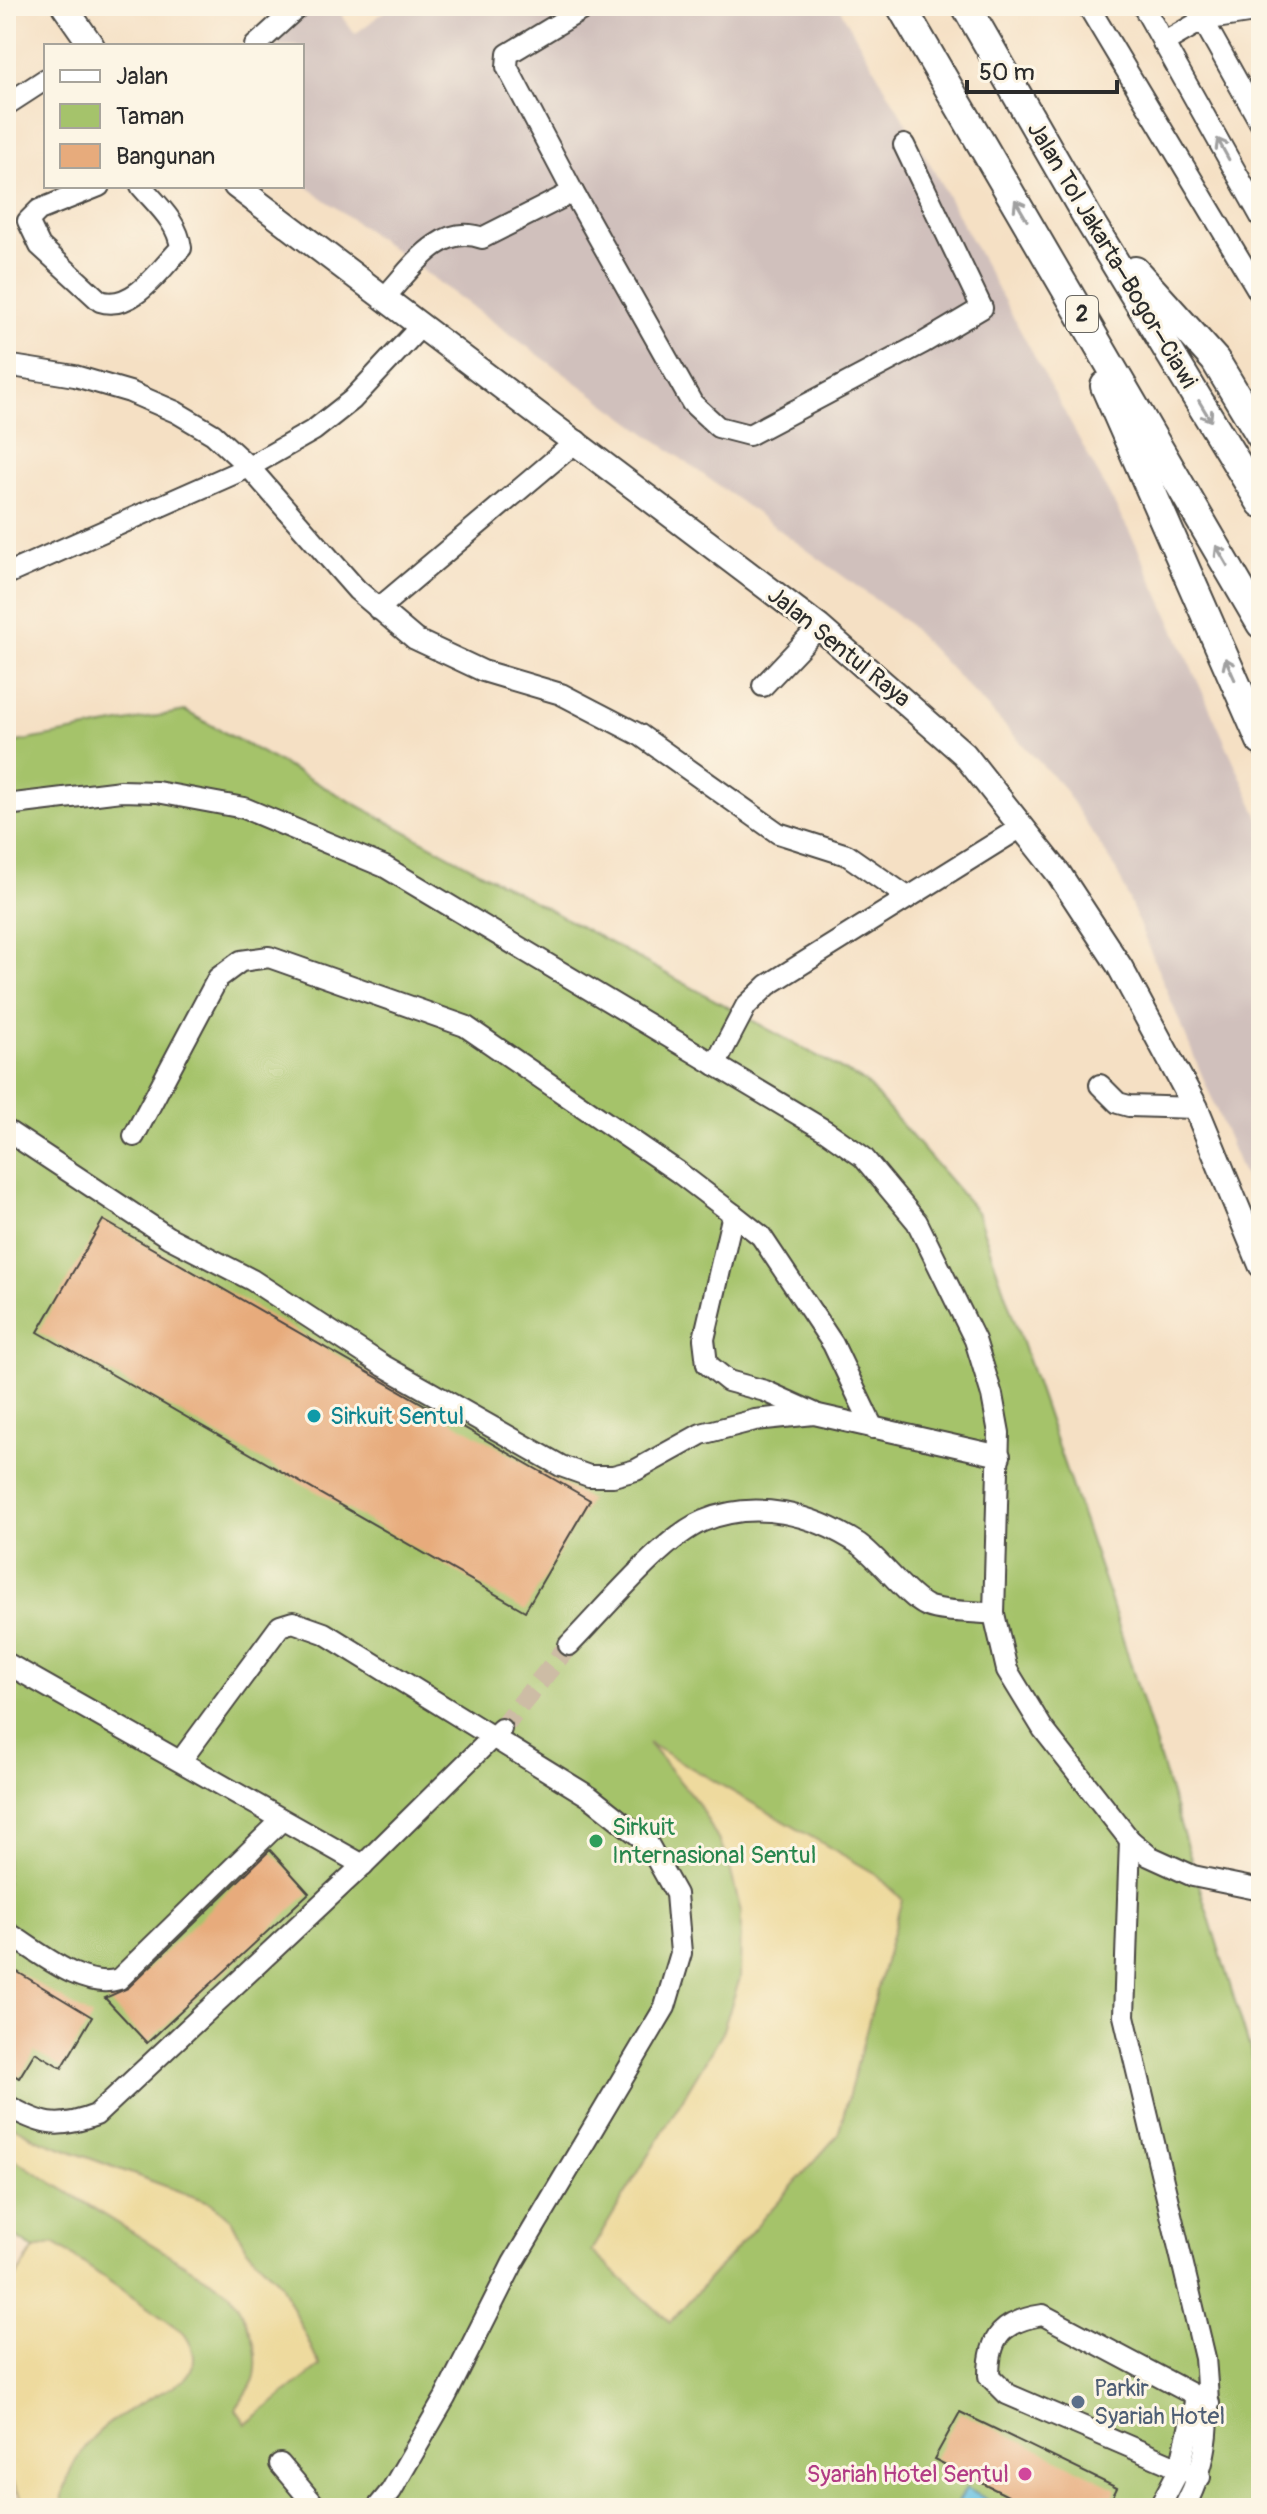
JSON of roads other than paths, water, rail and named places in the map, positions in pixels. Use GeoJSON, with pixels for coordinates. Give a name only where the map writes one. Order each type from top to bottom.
{"type":"FeatureCollection","features":[{"type":"Feature","properties":{"kind":"highway","name":"2"},"geometry":{"type":"LineString","coordinates":[[901,6],[1261,624]]}},
{"type":"Feature","properties":{"kind":"highway","name":"Jalan Tol Jakarta–Bogor–Ciawi"},"geometry":{"type":"LineString","coordinates":[[966,6],[1089,220],[1261,503]]}},
{"type":"Feature","properties":{"kind":"highway"},"geometry":{"type":"LineString","coordinates":[[1089,220],[1215,360],[1261,436]]}},
{"type":"Feature","properties":{"kind":"highway"},"geometry":{"type":"LineString","coordinates":[[1047,253],[1261,741]]}},
{"type":"Feature","properties":{"kind":"main road"},"geometry":{"type":"LineString","coordinates":[[64,6],[91,44]]}},
{"type":"Feature","properties":{"kind":"main road","name":"Jalan Sentul Raya"},"geometry":{"type":"LineString","coordinates":[[239,188],[819,627],[964,754],[1023,826],[1089,917],[1120,967],[1196,1108],[1261,1265]]}},
{"type":"Feature","properties":{"kind":"street"},"geometry":{"type":"LineString","coordinates":[[257,44],[299,6]]}},
{"type":"Feature","properties":{"kind":"street"},"geometry":{"type":"LineString","coordinates":[[588,6],[508,54],[507,67],[573,192],[692,403],[718,427],[749,435],[923,343],[982,308],[904,145]]}},
{"type":"Feature","properties":{"kind":"street"},"geometry":{"type":"LineString","coordinates":[[1088,6],[1261,295]]}},
{"type":"Feature","properties":{"kind":"street"},"geometry":{"type":"LineString","coordinates":[[1143,6],[1261,217]]}},
{"type":"Feature","properties":{"kind":"street"},"geometry":{"type":"LineString","coordinates":[[1163,43],[1204,11],[1261,11]]}},
{"type":"Feature","properties":{"kind":"street"},"geometry":{"type":"LineString","coordinates":[[1204,11],[1261,124]]}},
{"type":"Feature","properties":{"kind":"street"},"geometry":{"type":"LineString","coordinates":[[6,105],[44,80]]}},
{"type":"Feature","properties":{"kind":"street"},"geometry":{"type":"LineString","coordinates":[[94,188],[39,210],[28,221],[40,246],[100,301],[113,306],[130,299],[181,248],[173,223],[143,188]]}},
{"type":"Feature","properties":{"kind":"street"},"geometry":{"type":"LineString","coordinates":[[384,298],[447,236],[469,234],[482,238],[573,192]]}},
{"type":"Feature","properties":{"kind":"street"},"geometry":{"type":"LineString","coordinates":[[9,573],[249,467],[314,430],[352,400],[421,326]]}},
{"type":"Feature","properties":{"kind":"street"},"geometry":{"type":"LineString","coordinates":[[6,365],[75,376],[130,392],[176,412],[213,434],[249,467],[378,609],[415,639],[483,671],[561,694],[640,735],[778,833],[847,855],[906,896]]}},
{"type":"Feature","properties":{"kind":"street"},"geometry":{"type":"LineString","coordinates":[[378,609],[577,441]]}},
{"type":"Feature","properties":{"kind":"street"},"geometry":{"type":"LineString","coordinates":[[763,686],[819,627]]}},
{"type":"Feature","properties":{"kind":"street"},"geometry":{"type":"LineString","coordinates":[[6,805],[121,791],[157,792],[244,808],[385,867],[863,1157],[917,1222],[975,1340],[992,1395],[1000,1456],[994,1614],[1007,1670],[1043,1729],[1130,1840],[1149,1856],[1193,1876],[1261,1890]]}},
{"type":"Feature","properties":{"kind":"street"},"geometry":{"type":"LineString","coordinates":[[715,1065],[746,1006],[768,985],[906,896],[1023,826]]}},
{"type":"Feature","properties":{"kind":"street"},"geometry":{"type":"LineString","coordinates":[[134,1136],[218,978],[241,961],[269,957],[465,1026],[678,1172],[761,1236],[825,1332],[873,1428]]}},
{"type":"Feature","properties":{"kind":"street"},"geometry":{"type":"LineString","coordinates":[[1100,1085],[1118,1103],[1129,1106],[1196,1108]]}},
{"type":"Feature","properties":{"kind":"street"},"geometry":{"type":"LineString","coordinates":[[6,1130],[168,1237],[252,1280],[292,1309],[384,1366],[561,1466],[589,1476],[613,1476],[636,1470],[701,1434],[755,1420],[814,1414]]}},
{"type":"Feature","properties":{"kind":"street"},"geometry":{"type":"LineString","coordinates":[[733,1214],[704,1339],[707,1364],[728,1381],[765,1391],[814,1414],[1000,1456]]}},
{"type":"Feature","properties":{"kind":"street"},"geometry":{"type":"LineString","coordinates":[[569,1645],[671,1543],[702,1522],[741,1512],[772,1510],[809,1518],[860,1545],[926,1606],[994,1614]]}},
{"type":"Feature","properties":{"kind":"street"},"geometry":{"type":"LineString","coordinates":[[182,1759],[280,1626],[293,1622],[324,1633],[496,1734],[590,1797],[647,1842],[676,1894],[681,1953],[665,2007],[513,2263],[445,2398],[391,2491],[377,2508]]}},
{"type":"Feature","properties":{"kind":"street"},"geometry":{"type":"LineString","coordinates":[[6,1663],[182,1759],[363,1865]]}},
{"type":"Feature","properties":{"kind":"street"},"geometry":{"type":"LineString","coordinates":[[6,2105],[37,2122],[69,2125],[96,2115],[363,1865],[496,1734]]}},
{"type":"Feature","properties":{"kind":"street"},"geometry":{"type":"LineString","coordinates":[[6,1932],[90,1980],[106,1983],[119,1979],[282,1820]]}},
{"type":"Feature","properties":{"kind":"street"},"geometry":{"type":"LineString","coordinates":[[1130,1840],[1124,2016],[1205,2358],[1202,2401],[1180,2468],[1159,2508]]}},
{"type":"Feature","properties":{"kind":"street"},"geometry":{"type":"LineString","coordinates":[[1184,2508],[1200,2477],[1210,2427],[1202,2401],[1043,2315],[1023,2318],[1003,2330],[989,2350],[989,2376],[1007,2394],[1200,2477]]}},
{"type":"Feature","properties":{"kind":"street"},"geometry":{"type":"LineString","coordinates":[[280,2464],[317,2508]]}},
{"type":"Feature","properties":{"kind":"water"},"geometry":{"type":"Polygon","coordinates":[[[966,2488],[988,2500],[983,2508],[955,2508],[966,2488]]]}},
{"type":"Feature","properties":{"kind":"tunnel"},"geometry":{"type":"LineString","coordinates":[[501,1729],[569,1645]]}},
{"type":"Feature","properties":{"kind":"place","name":"Sirkuit Sentul"},"geometry":{"type":"Point","coordinates":[314,1416]}},
{"type":"Feature","properties":{"kind":"place","name":"Sirkuit Internasional Sentul"},"geometry":{"type":"Point","coordinates":[596,1841]}},
{"type":"Feature","properties":{"kind":"place","name":"Parkir Syariah Hotel"},"geometry":{"type":"Point","coordinates":[1078,2402]}},
{"type":"Feature","properties":{"kind":"place","name":"Syariah Hotel Sentul"},"geometry":{"type":"Point","coordinates":[1025,2474]}}]}
